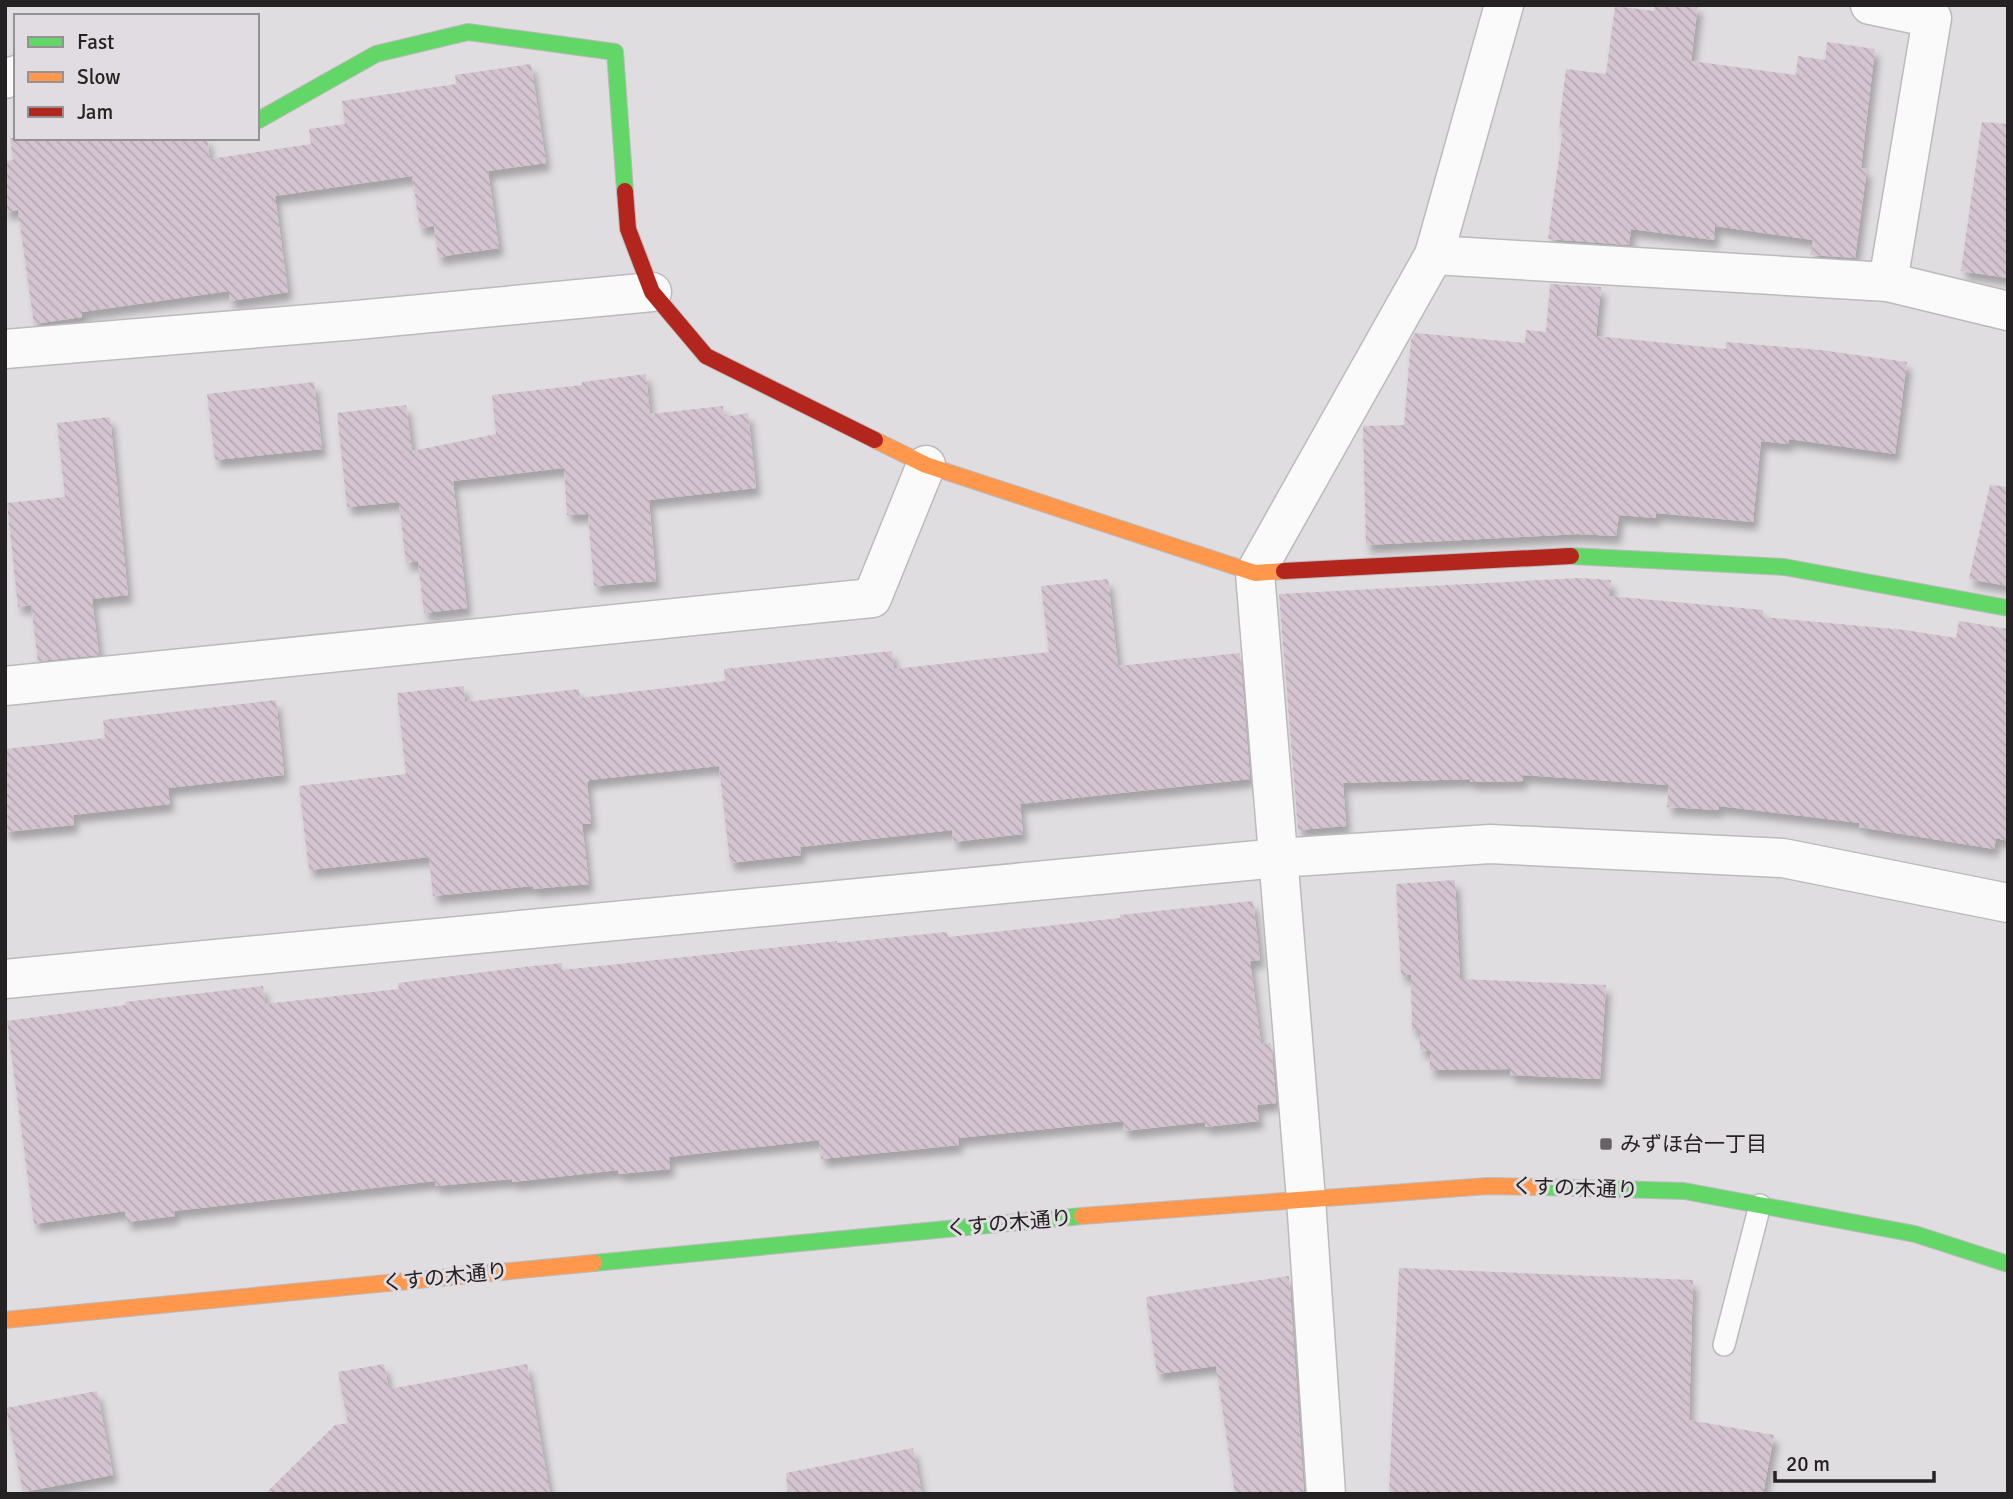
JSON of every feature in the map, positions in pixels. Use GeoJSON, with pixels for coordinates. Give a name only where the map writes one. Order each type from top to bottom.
{"type":"FeatureCollection","features":[{"type":"Feature","properties":{"kind":"street"},"geometry":{"type":"LineString","coordinates":[[1326,1494],[1306,1199],[1255,573],[1434,255],[1504,5]]}},
{"type":"Feature","properties":{"kind":"street"},"geometry":{"type":"LineString","coordinates":[[1870,5],[1933,18],[1888,282]]}},
{"type":"Feature","properties":{"kind":"street"},"geometry":{"type":"LineString","coordinates":[[259,120],[376,54],[468,32],[615,52],[628,229],[652,292],[706,356],[926,465],[1255,573],[1579,556],[1784,567],[2008,608]]}},
{"type":"Feature","properties":{"kind":"street"},"geometry":{"type":"LineString","coordinates":[[1434,255],[1888,282],[2008,311]]}},
{"type":"Feature","properties":{"kind":"street"},"geometry":{"type":"LineString","coordinates":[[5,349],[652,292]]}},
{"type":"Feature","properties":{"kind":"street"},"geometry":{"type":"LineString","coordinates":[[5,687],[872,598],[926,465]]}},
{"type":"Feature","properties":{"kind":"street"},"geometry":{"type":"LineString","coordinates":[[5,979],[1278,858],[1490,844],[1783,858],[2008,903]]}},
{"type":"Feature","properties":{"kind":"street","name":"くすの木通り"},"geometry":{"type":"LineString","coordinates":[[5,1320],[1054,1218],[1488,1186],[1684,1191],[1915,1234],[2008,1264]]}},
{"type":"Feature","properties":{"kind":"lane"},"geometry":{"type":"LineString","coordinates":[[1724,1345],[1760,1205]]}},
{"type":"Feature","properties":{"kind":"building"},"geometry":{"type":"Polygon","coordinates":[[[1655,5],[1698,5],[1691,61],[1796,75],[1798,56],[1825,60],[1827,42],[1875,49],[1861,168],[1867,169],[1855,258],[1810,255],[1813,240],[1715,226],[1714,240],[1631,229],[1629,245],[1548,239],[1563,128],[1559,128],[1566,69],[1606,74],[1615,6],[1654,11],[1655,5]]]}},
{"type":"Feature","properties":{"kind":"building"},"geometry":{"type":"Polygon","coordinates":[[[531,64],[546,163],[488,171],[499,248],[438,257],[434,226],[420,228],[412,176],[275,196],[288,292],[230,301],[229,291],[82,312],[82,317],[34,324],[18,210],[5,212],[5,161],[13,160],[10,138],[207,140],[210,159],[311,144],[309,129],[345,124],[342,101],[456,84],[455,75],[531,64]]]}},
{"type":"Feature","properties":{"kind":"building"},"geometry":{"type":"Polygon","coordinates":[[[1982,122],[2008,124],[2008,278],[1961,271],[1982,122]]]}},
{"type":"Feature","properties":{"kind":"building"},"geometry":{"type":"Polygon","coordinates":[[[1550,284],[1601,287],[1596,336],[1726,349],[1726,342],[1820,350],[1907,362],[1895,454],[1789,439],[1788,444],[1761,441],[1753,522],[1656,513],[1656,518],[1619,515],[1616,536],[1578,534],[1366,545],[1363,426],[1404,425],[1411,340],[1415,333],[1525,343],[1526,330],[1546,332],[1550,284]]]}},
{"type":"Feature","properties":{"kind":"building"},"geometry":{"type":"Polygon","coordinates":[[[646,374],[650,414],[723,406],[724,417],[748,413],[756,488],[649,500],[656,581],[594,586],[588,514],[567,515],[564,468],[453,481],[467,608],[424,613],[418,561],[406,563],[399,502],[347,507],[337,413],[406,405],[412,451],[496,434],[492,395],[582,385],[582,382],[646,374]]]}},
{"type":"Feature","properties":{"kind":"building"},"geometry":{"type":"Polygon","coordinates":[[[314,382],[322,449],[215,460],[207,394],[314,382]]]}},
{"type":"Feature","properties":{"kind":"building"},"geometry":{"type":"Polygon","coordinates":[[[110,417],[128,595],[92,599],[99,655],[38,661],[31,605],[18,607],[7,503],[65,497],[57,423],[110,417]]]}},
{"type":"Feature","properties":{"kind":"building"},"geometry":{"type":"Polygon","coordinates":[[[1990,485],[2008,487],[2008,586],[1969,579],[1990,485]]]}},
{"type":"Feature","properties":{"kind":"building"},"geometry":{"type":"Polygon","coordinates":[[[1579,578],[1611,580],[1609,596],[1763,610],[1763,617],[1905,630],[1956,638],[1959,621],[2008,629],[2008,841],[1996,838],[1994,849],[1859,827],[1860,823],[1719,806],[1719,810],[1667,807],[1669,785],[1523,775],[1523,781],[1470,782],[1470,779],[1343,783],[1346,826],[1298,830],[1279,594],[1579,578]]]}},
{"type":"Feature","properties":{"kind":"building"},"geometry":{"type":"Polygon","coordinates":[[[1108,579],[1118,666],[1240,653],[1250,779],[1020,804],[1023,834],[953,842],[952,830],[800,847],[801,855],[730,863],[719,766],[589,780],[591,824],[582,824],[589,884],[533,889],[533,886],[433,896],[429,857],[309,870],[299,786],[406,774],[397,693],[464,686],[465,702],[579,689],[580,698],[725,681],[724,669],[892,651],[894,669],[1049,652],[1041,586],[1108,579]]]}},
{"type":"Feature","properties":{"kind":"building"},"geometry":{"type":"Polygon","coordinates":[[[276,700],[284,775],[168,788],[170,804],[73,815],[74,825],[5,832],[5,749],[105,738],[103,720],[276,700]]]}},
{"type":"Feature","properties":{"kind":"building"},"geometry":{"type":"Polygon","coordinates":[[[1455,880],[1460,979],[1606,985],[1600,1079],[1510,1075],[1510,1069],[1430,1070],[1430,1051],[1420,1050],[1420,1030],[1412,1030],[1411,975],[1401,975],[1396,884],[1455,880]]]}},
{"type":"Feature","properties":{"kind":"building"},"geometry":{"type":"Polygon","coordinates":[[[1253,901],[1260,960],[1250,961],[1261,1044],[1271,1043],[1276,1103],[1257,1105],[1259,1121],[1205,1127],[1205,1122],[1124,1131],[1123,1121],[958,1138],[959,1145],[821,1159],[819,1140],[669,1157],[670,1169],[619,1174],[618,1170],[512,1182],[512,1179],[436,1186],[435,1181],[174,1211],[175,1216],[127,1222],[125,1211],[34,1224],[7,1021],[126,1005],[125,1002],[263,986],[265,1004],[399,989],[398,983],[562,963],[562,970],[837,941],[947,932],[948,937],[1253,901]]]}},
{"type":"Feature","properties":{"kind":"building"},"geometry":{"type":"Polygon","coordinates":[[[1399,1268],[1693,1280],[1689,1420],[1774,1435],[1763,1494],[1389,1494],[1399,1268]]]}},
{"type":"Feature","properties":{"kind":"building"},"geometry":{"type":"Polygon","coordinates":[[[1289,1276],[1304,1494],[1235,1494],[1216,1366],[1157,1374],[1146,1297],[1289,1276]]]}},
{"type":"Feature","properties":{"kind":"building"},"geometry":{"type":"Polygon","coordinates":[[[384,1364],[389,1389],[527,1364],[550,1494],[265,1494],[335,1425],[348,1423],[338,1372],[384,1364]]]}},
{"type":"Feature","properties":{"kind":"building"},"geometry":{"type":"Polygon","coordinates":[[[97,1391],[113,1475],[23,1492],[6,1408],[97,1391]]]}},
{"type":"Feature","properties":{"kind":"building"},"geometry":{"type":"Polygon","coordinates":[[[913,1448],[922,1494],[788,1494],[786,1473],[913,1448]]]}},
{"type":"Feature","properties":{"kind":"traffic: fast"},"geometry":{"type":"LineString","coordinates":[[259,120],[376,54],[468,32],[615,52],[625,191]]}},
{"type":"Feature","properties":{"kind":"traffic: fast"},"geometry":{"type":"LineString","coordinates":[[1571,556],[1784,567],[2008,608]]}},
{"type":"Feature","properties":{"kind":"traffic: fast"},"geometry":{"type":"LineString","coordinates":[[1541,1187],[1684,1191],[1915,1234],[2008,1264]]}},
{"type":"Feature","properties":{"kind":"traffic: fast"},"geometry":{"type":"LineString","coordinates":[[594,1263],[1082,1216]]}},
{"type":"Feature","properties":{"kind":"traffic: slow"},"geometry":{"type":"LineString","coordinates":[[875,440],[926,465],[1255,573],[1284,571]]}},
{"type":"Feature","properties":{"kind":"traffic: slow"},"geometry":{"type":"LineString","coordinates":[[1082,1216],[1488,1186],[1541,1187]]}},
{"type":"Feature","properties":{"kind":"traffic: slow"},"geometry":{"type":"LineString","coordinates":[[5,1320],[594,1263]]}},
{"type":"Feature","properties":{"kind":"traffic: jam"},"geometry":{"type":"LineString","coordinates":[[625,191],[628,229],[652,292],[706,356],[875,440]]}},
{"type":"Feature","properties":{"kind":"traffic: jam"},"geometry":{"type":"LineString","coordinates":[[1284,571],[1571,556]]}},
{"type":"Feature","properties":{"kind":"place","name":"みずほ台一丁目"},"geometry":{"type":"Point","coordinates":[1606,1144]}}]}
